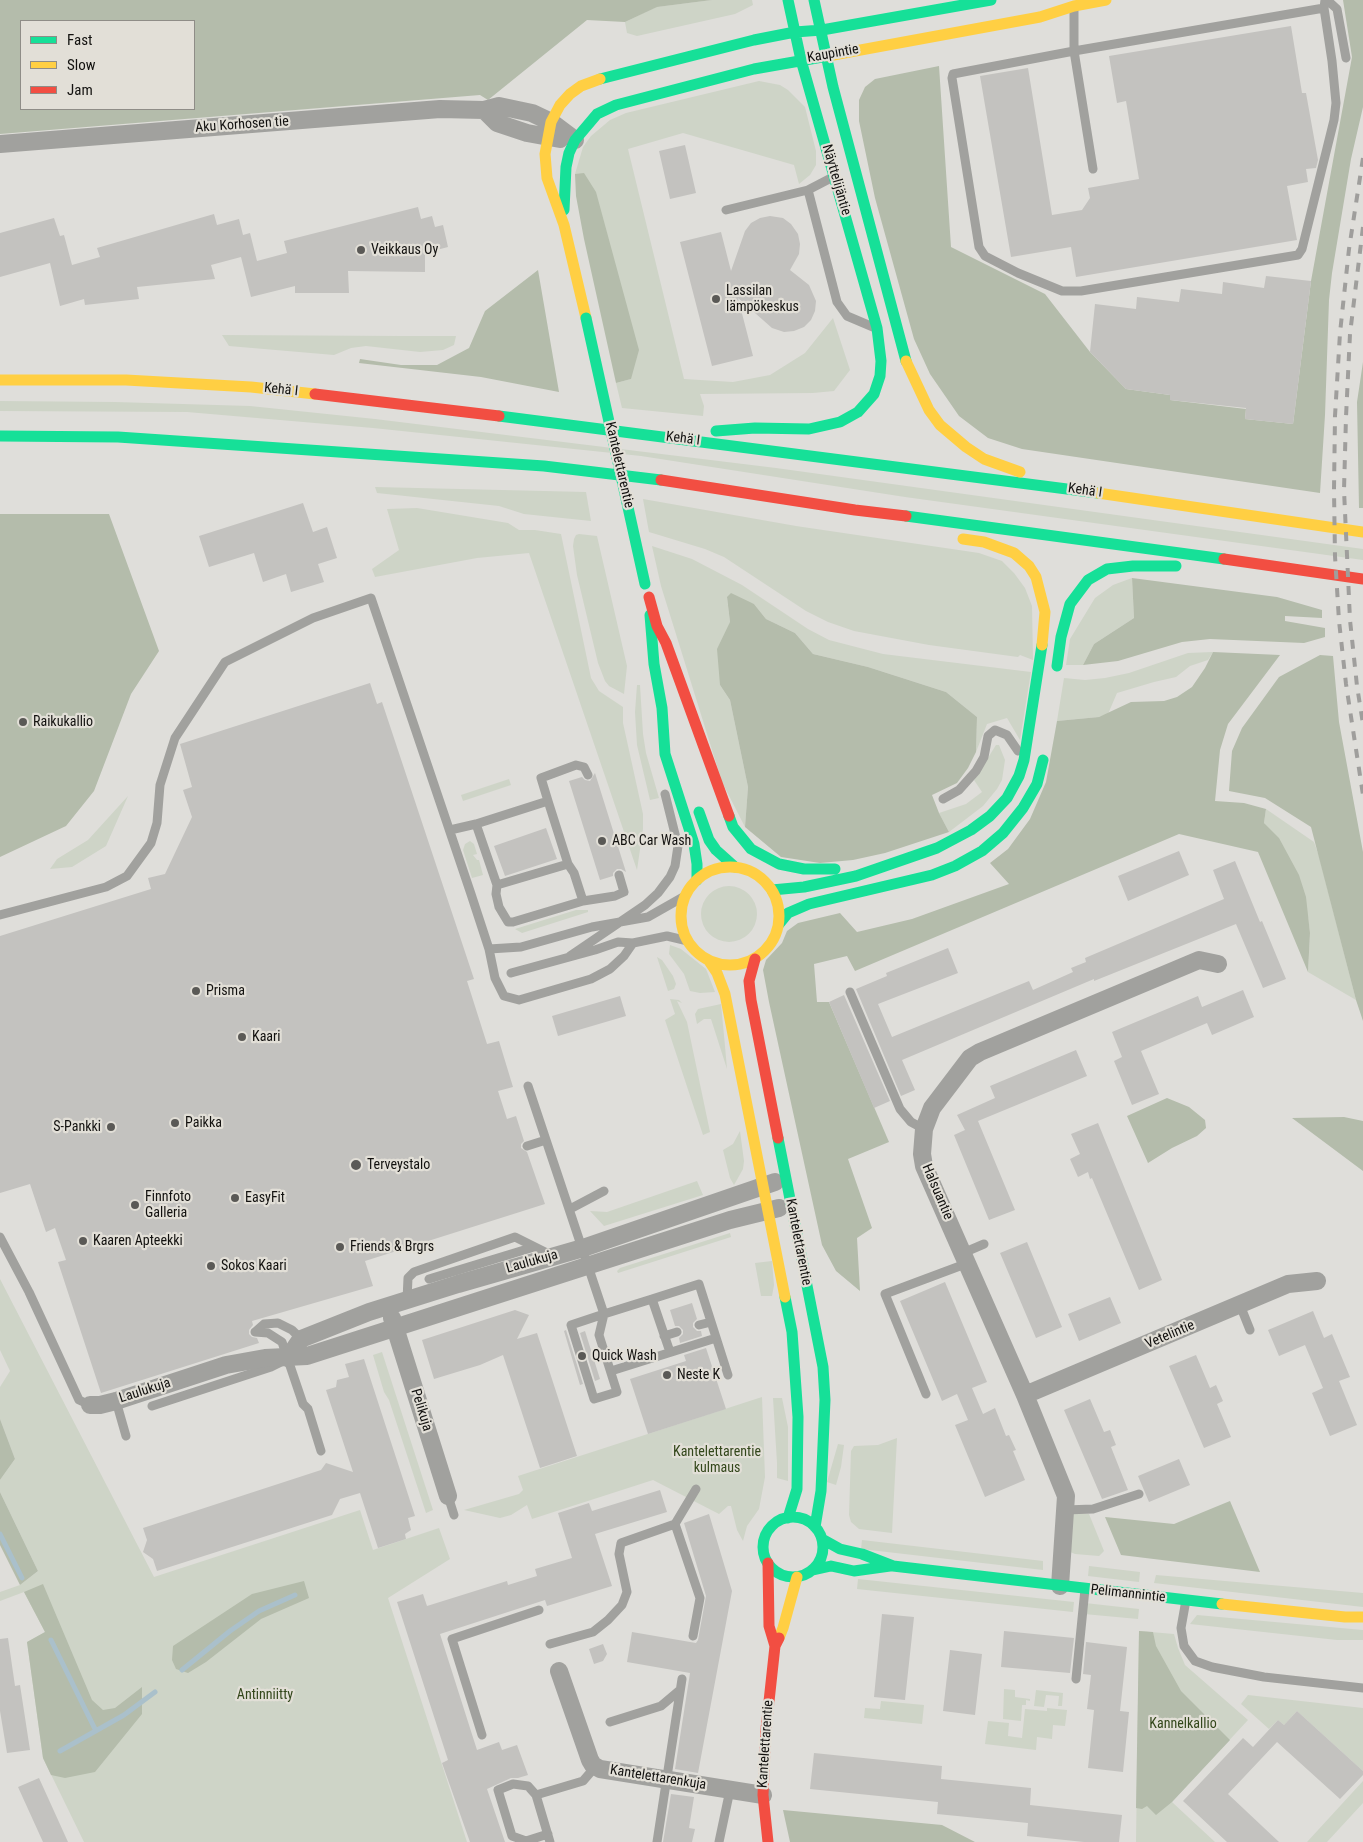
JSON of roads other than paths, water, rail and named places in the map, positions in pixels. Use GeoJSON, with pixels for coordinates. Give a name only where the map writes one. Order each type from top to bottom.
{"type":"FeatureCollection","features":[{"type":"Feature","properties":{"kind":"main road","name":"Näyttelijäntie"},"geometry":{"type":"LineString","coordinates":[[661,436],[755,428],[809,429],[840,422],[858,412],[874,394],[880,376],[881,361],[877,328],[801,60],[788,0]]}},
{"type":"Feature","properties":{"kind":"main road","name":"Näyttelijäntie"},"geometry":{"type":"LineString","coordinates":[[814,0],[836,96],[906,361],[928,410],[940,425],[966,447],[984,458],[1061,488]]}},
{"type":"Feature","properties":{"kind":"main road","name":"Kaupintie"},"geometry":{"type":"LineString","coordinates":[[549,130],[560,105],[570,94],[581,86],[596,80],[754,40],[991,0]]}},
{"type":"Feature","properties":{"kind":"main road","name":"Kaupintie"},"geometry":{"type":"LineString","coordinates":[[575,140],[597,114],[616,105],[754,69],[1040,17],[1074,3],[1106,0]]}},
{"type":"Feature","properties":{"kind":"main road","name":"Kantelettarentie"},"geometry":{"type":"LineString","coordinates":[[549,130],[545,154],[547,178],[564,225],[649,597],[654,664],[662,708],[666,754],[675,789],[694,844],[697,880]]}},
{"type":"Feature","properties":{"kind":"main road","name":"Kantelettarentie"},"geometry":{"type":"LineString","coordinates":[[564,225],[566,167],[569,153],[575,140]]}},
{"type":"Feature","properties":{"kind":"main road","name":"Kehä I"},"geometry":{"type":"LineString","coordinates":[[0,380],[126,380],[250,387],[440,408],[1061,488],[1363,532]]}},
{"type":"Feature","properties":{"kind":"main road"},"geometry":{"type":"LineString","coordinates":[[0,436],[118,436],[544,466],[658,480],[855,510],[960,522],[1363,579]]}},
{"type":"Feature","properties":{"kind":"main road"},"geometry":{"type":"LineString","coordinates":[[855,510],[930,530]]}},
{"type":"Feature","properties":{"kind":"main road"},"geometry":{"type":"LineString","coordinates":[[772,890],[804,887],[856,876],[937,848],[971,830],[990,816],[1006,798],[1019,776],[1024,760],[1044,629],[1044,612],[1036,577],[1029,566],[1014,552],[984,542],[949,536]]}},
{"type":"Feature","properties":{"kind":"main road"},"geometry":{"type":"LineString","coordinates":[[1055,678],[1061,637],[1070,604],[1088,580],[1107,569],[1133,566],[1167,567],[1247,562]]}},
{"type":"Feature","properties":{"kind":"main road"},"geometry":{"type":"LineString","coordinates":[[649,597],[728,817],[745,843],[757,854],[772,862],[787,867],[804,869],[842,868],[903,859]]}},
{"type":"Feature","properties":{"kind":"main road","name":"Kantelettarentie"},"geometry":{"type":"LineString","coordinates":[[662,708],[677,742]]}},
{"type":"Feature","properties":{"kind":"main road"},"geometry":{"type":"LineString","coordinates":[[779,924],[779,906],[772,890],[756,874],[736,868],[715,870],[697,880],[686,896],[682,907],[683,930],[693,949],[709,961],[732,966],[744,964],[755,959],[771,944],[779,924],[788,913],[810,904],[932,875],[955,866],[982,851],[1003,833],[1023,808],[1036,784],[1045,752]]}},
{"type":"Feature","properties":{"kind":"main road"},"geometry":{"type":"LineString","coordinates":[[696,801],[710,840],[716,850],[736,868]]}},
{"type":"Feature","properties":{"kind":"main road","name":"Kantelettarentie"},"geometry":{"type":"LineString","coordinates":[[755,959],[751,972],[750,990],[823,1367],[826,1400],[820,1491],[815,1527]]}},
{"type":"Feature","properties":{"kind":"main road","name":"Kantelettarentie"},"geometry":{"type":"LineString","coordinates":[[709,961],[717,973],[725,994],[792,1332],[798,1417],[797,1488],[788,1518]]}},
{"type":"Feature","properties":{"kind":"main road"},"geometry":{"type":"LineString","coordinates":[[788,1518],[803,1519],[815,1527],[822,1539],[822,1555],[819,1563],[813,1570],[806,1575],[788,1577],[780,1574],[768,1562],[764,1554],[766,1535],[779,1521],[788,1518]]}},
{"type":"Feature","properties":{"kind":"main road","name":"Pelimannintie"},"geometry":{"type":"LineString","coordinates":[[822,1539],[840,1549],[862,1554],[893,1566]]}},
{"type":"Feature","properties":{"kind":"main road","name":"Kantelettarentie"},"geometry":{"type":"LineString","coordinates":[[768,1562],[769,1626],[775,1646]]}},
{"type":"Feature","properties":{"kind":"main road","name":"Pelimannintie"},"geometry":{"type":"LineString","coordinates":[[813,1570],[832,1566],[854,1571],[893,1566],[1186,1600],[1345,1617],[1363,1617]]}},
{"type":"Feature","properties":{"kind":"main road","name":"Kantelettarentie"},"geometry":{"type":"LineString","coordinates":[[768,1842],[763,1795],[766,1729],[775,1646],[783,1628],[797,1577]]}},
{"type":"Feature","properties":{"kind":"street","name":"Aku Korhosen tie"},"geometry":{"type":"LineString","coordinates":[[0,144],[440,109],[484,110],[499,106],[532,113],[549,130],[575,140]]}},
{"type":"Feature","properties":{"kind":"street","name":"Halsuantie"},"geometry":{"type":"LineString","coordinates":[[1060,1586],[1066,1496],[1025,1395],[924,1166],[922,1154],[924,1128],[932,1108],[970,1058],[980,1052],[1198,960],[1218,964]]}},
{"type":"Feature","properties":{"kind":"street","name":"Laulukuja"},"geometry":{"type":"LineString","coordinates":[[300,1339],[388,1306],[583,1248],[786,1179]]}},
{"type":"Feature","properties":{"kind":"street","name":"Laulukuja"},"geometry":{"type":"LineString","coordinates":[[90,1404],[100,1405],[116,1401],[226,1365],[264,1358],[307,1356],[730,1220],[791,1205]]}},
{"type":"Feature","properties":{"kind":"street","name":"Vetelintie"},"geometry":{"type":"LineString","coordinates":[[1025,1395],[1288,1284],[1317,1282]]}},
{"type":"Feature","properties":{"kind":"street","name":"Pelikuja"},"geometry":{"type":"LineString","coordinates":[[388,1306],[448,1496]]}},
{"type":"Feature","properties":{"kind":"street"},"geometry":{"type":"LineString","coordinates":[[288,1358],[300,1339]]}},
{"type":"Feature","properties":{"kind":"street","name":"Kantelettarenkuja"},"geometry":{"type":"LineString","coordinates":[[559,1671],[590,1760],[600,1769],[763,1795]]}},
{"type":"Feature","properties":{"kind":"lane"},"geometry":{"type":"LineString","coordinates":[[1074,3],[1074,51],[1093,169]]}},
{"type":"Feature","properties":{"kind":"lane"},"geometry":{"type":"LineString","coordinates":[[1325,3],[1336,102],[1334,120],[1302,249],[1298,255],[1081,291],[1062,291],[1018,273],[985,256],[979,247],[952,78],[953,74],[1325,3],[1337,9],[1346,58]]}},
{"type":"Feature","properties":{"kind":"lane"},"geometry":{"type":"LineString","coordinates":[[726,210],[808,190],[835,176]]}},
{"type":"Feature","properties":{"kind":"lane"},"geometry":{"type":"LineString","coordinates":[[808,190],[837,302],[847,316],[877,328]]}},
{"type":"Feature","properties":{"kind":"lane"},"geometry":{"type":"LineString","coordinates":[[0,915],[106,887],[127,876],[151,843],[157,823],[160,785],[175,738],[225,662],[313,618],[371,598],[489,949],[495,978],[504,996],[519,1000],[591,979],[610,969],[624,956],[632,943]]}},
{"type":"Feature","properties":{"kind":"lane"},"geometry":{"type":"LineString","coordinates":[[943,799],[960,790],[976,771],[984,757],[988,736],[995,730],[1007,735],[1024,760]]}},
{"type":"Feature","properties":{"kind":"lane"},"geometry":{"type":"LineString","coordinates":[[570,956],[646,905],[670,877],[675,866],[678,846],[662,782],[666,754]]}},
{"type":"Feature","properties":{"kind":"lane"},"geometry":{"type":"LineString","coordinates":[[583,901],[574,873],[568,864],[541,778],[576,765],[584,767],[588,775]]}},
{"type":"Feature","properties":{"kind":"lane"},"geometry":{"type":"LineString","coordinates":[[450,830],[476,824],[548,801]]}},
{"type":"Feature","properties":{"kind":"lane"},"geometry":{"type":"LineString","coordinates":[[476,824],[497,885],[496,894],[499,907],[508,922],[583,901],[615,896],[624,892],[619,874]]}},
{"type":"Feature","properties":{"kind":"lane"},"geometry":{"type":"LineString","coordinates":[[497,885],[568,864]]}},
{"type":"Feature","properties":{"kind":"lane"},"geometry":{"type":"LineString","coordinates":[[489,949],[522,947],[592,927],[648,917],[686,896]]}},
{"type":"Feature","properties":{"kind":"lane"},"geometry":{"type":"LineString","coordinates":[[511,973],[618,942],[632,943],[667,936],[688,941]]}},
{"type":"Feature","properties":{"kind":"lane"},"geometry":{"type":"LineString","coordinates":[[850,992],[900,1109],[911,1122],[924,1128]]}},
{"type":"Feature","properties":{"kind":"lane"},"geometry":{"type":"LineString","coordinates":[[528,1086],[604,1314],[599,1335],[617,1392],[594,1399],[571,1325],[604,1314],[699,1284],[728,1375]]}},
{"type":"Feature","properties":{"kind":"lane"},"geometry":{"type":"LineString","coordinates":[[528,1146],[546,1140]]}},
{"type":"Feature","properties":{"kind":"lane"},"geometry":{"type":"LineString","coordinates":[[570,1209],[604,1191]]}},
{"type":"Feature","properties":{"kind":"lane"},"geometry":{"type":"LineString","coordinates":[[407,1300],[408,1278],[414,1272],[515,1237],[553,1256]]}},
{"type":"Feature","properties":{"kind":"lane"},"geometry":{"type":"LineString","coordinates":[[0,1238],[29,1292],[79,1400],[90,1404]]}},
{"type":"Feature","properties":{"kind":"lane"},"geometry":{"type":"LineString","coordinates":[[926,1394],[885,1294],[965,1258],[984,1244]]}},
{"type":"Feature","properties":{"kind":"lane"},"geometry":{"type":"LineString","coordinates":[[430,1279],[534,1247]]}},
{"type":"Feature","properties":{"kind":"lane"},"geometry":{"type":"LineString","coordinates":[[652,1299],[670,1352]]}},
{"type":"Feature","properties":{"kind":"lane"},"geometry":{"type":"LineString","coordinates":[[1240,1305],[1250,1330]]}},
{"type":"Feature","properties":{"kind":"lane"},"geometry":{"type":"LineString","coordinates":[[699,1325],[710,1322]]}},
{"type":"Feature","properties":{"kind":"lane"},"geometry":{"type":"LineString","coordinates":[[300,1339],[292,1330],[278,1323],[264,1324],[255,1332],[268,1333],[282,1342],[303,1404],[308,1409],[321,1451]]}},
{"type":"Feature","properties":{"kind":"lane"},"geometry":{"type":"LineString","coordinates":[[664,1336],[677,1332]]}},
{"type":"Feature","properties":{"kind":"lane"},"geometry":{"type":"LineString","coordinates":[[610,1371],[716,1338]]}},
{"type":"Feature","properties":{"kind":"lane"},"geometry":{"type":"LineString","coordinates":[[152,1406],[271,1367],[288,1358]]}},
{"type":"Feature","properties":{"kind":"lane"},"geometry":{"type":"LineString","coordinates":[[116,1401],[126,1436]]}},
{"type":"Feature","properties":{"kind":"lane"},"geometry":{"type":"LineString","coordinates":[[550,1644],[593,1632],[608,1620],[622,1605],[627,1592],[619,1554],[621,1543],[675,1524],[696,1489]]}},
{"type":"Feature","properties":{"kind":"lane"},"geometry":{"type":"LineString","coordinates":[[1065,1510],[1093,1509],[1139,1494]]}},
{"type":"Feature","properties":{"kind":"lane","name":"Pelikuja"},"geometry":{"type":"LineString","coordinates":[[448,1496],[454,1515]]}},
{"type":"Feature","properties":{"kind":"lane"},"geometry":{"type":"LineString","coordinates":[[675,1524],[700,1598],[693,1636]]}},
{"type":"Feature","properties":{"kind":"lane"},"geometry":{"type":"LineString","coordinates":[[1076,1678],[1085,1589]]}},
{"type":"Feature","properties":{"kind":"lane"},"geometry":{"type":"LineString","coordinates":[[1186,1600],[1181,1628],[1184,1646],[1195,1661],[1212,1667],[1264,1677],[1363,1688]]}},
{"type":"Feature","properties":{"kind":"lane"},"geometry":{"type":"LineString","coordinates":[[482,1735],[452,1639],[539,1610]]}},
{"type":"Feature","properties":{"kind":"lane"},"geometry":{"type":"LineString","coordinates":[[657,1842],[682,1679]]}},
{"type":"Feature","properties":{"kind":"lane"},"geometry":{"type":"LineString","coordinates":[[610,1722],[661,1706],[680,1690]]}},
{"type":"Feature","properties":{"kind":"lane"},"geometry":{"type":"LineString","coordinates":[[536,1795],[583,1782],[596,1766]]}},
{"type":"Feature","properties":{"kind":"lane"},"geometry":{"type":"LineString","coordinates":[[513,1784],[528,1786],[536,1795],[549,1838],[526,1841],[512,1836],[498,1790],[513,1784]]}},
{"type":"Feature","properties":{"kind":"lane"},"geometry":{"type":"LineString","coordinates":[[719,1842],[730,1790]]}},
{"type":"Feature","properties":{"kind":"waterway"},"geometry":{"type":"LineString","coordinates":[[0,1534],[22,1578]]}},
{"type":"Feature","properties":{"kind":"waterway"},"geometry":{"type":"LineString","coordinates":[[182,1670],[230,1631],[259,1611],[295,1595]]}},
{"type":"Feature","properties":{"kind":"waterway"},"geometry":{"type":"LineString","coordinates":[[51,1640],[96,1731]]}},
{"type":"Feature","properties":{"kind":"waterway"},"geometry":{"type":"LineString","coordinates":[[60,1751],[124,1715],[155,1692]]}},
{"type":"Feature","properties":{"kind":"railway"},"geometry":{"type":"LineString","coordinates":[[1363,158],[1349,249],[1340,333],[1335,416],[1334,490],[1335,556],[1339,621],[1346,684],[1363,795]]}},
{"type":"Feature","properties":{"kind":"railway"},"geometry":{"type":"LineString","coordinates":[[1363,227],[1350,334],[1344,490],[1350,620],[1363,724]]}},
{"type":"Feature","properties":{"kind":"place","name":"Veikkaus Oy"},"geometry":{"type":"Point","coordinates":[361,250]}},
{"type":"Feature","properties":{"kind":"place","name":"Lassilan lämpökeskus"},"geometry":{"type":"Point","coordinates":[716,299]}},
{"type":"Feature","properties":{"kind":"place","name":"Raikukallio"},"geometry":{"type":"Point","coordinates":[23,722]}},
{"type":"Feature","properties":{"kind":"place","name":"ABC Car Wash"},"geometry":{"type":"Point","coordinates":[602,841]}},
{"type":"Feature","properties":{"kind":"place","name":"Prisma"},"geometry":{"type":"Point","coordinates":[196,991]}},
{"type":"Feature","properties":{"kind":"place","name":"Kaari"},"geometry":{"type":"Point","coordinates":[242,1037]}},
{"type":"Feature","properties":{"kind":"place","name":"Paikka"},"geometry":{"type":"Point","coordinates":[175,1123]}},
{"type":"Feature","properties":{"kind":"place","name":"S-Pankki"},"geometry":{"type":"Point","coordinates":[111,1127]}},
{"type":"Feature","properties":{"kind":"place","name":"Terveystalo"},"geometry":{"type":"Point","coordinates":[356,1165]}},
{"type":"Feature","properties":{"kind":"place","name":"EasyFit"},"geometry":{"type":"Point","coordinates":[235,1198]}},
{"type":"Feature","properties":{"kind":"place","name":"Finnfoto Galleria"},"geometry":{"type":"Point","coordinates":[135,1205]}},
{"type":"Feature","properties":{"kind":"place","name":"Kaaren Apteekki"},"geometry":{"type":"Point","coordinates":[83,1241]}},
{"type":"Feature","properties":{"kind":"place","name":"Friends & Brgrs"},"geometry":{"type":"Point","coordinates":[340,1247]}},
{"type":"Feature","properties":{"kind":"place","name":"Sokos Kaari"},"geometry":{"type":"Point","coordinates":[211,1266]}},
{"type":"Feature","properties":{"kind":"place","name":"Quick Wash"},"geometry":{"type":"Point","coordinates":[582,1356]}},
{"type":"Feature","properties":{"kind":"place","name":"Neste K"},"geometry":{"type":"Point","coordinates":[667,1375]}},
{"type":"Feature","properties":{"kind":"park label","name":"Kantelettarentie kulmaus"},"geometry":{"type":"Point","coordinates":[717,1460]}},
{"type":"Feature","properties":{"kind":"park label","name":"Antinniitty"},"geometry":{"type":"Point","coordinates":[265,1695]}},
{"type":"Feature","properties":{"kind":"park label","name":"Kannelkallio"},"geometry":{"type":"Point","coordinates":[1183,1724]}}]}
